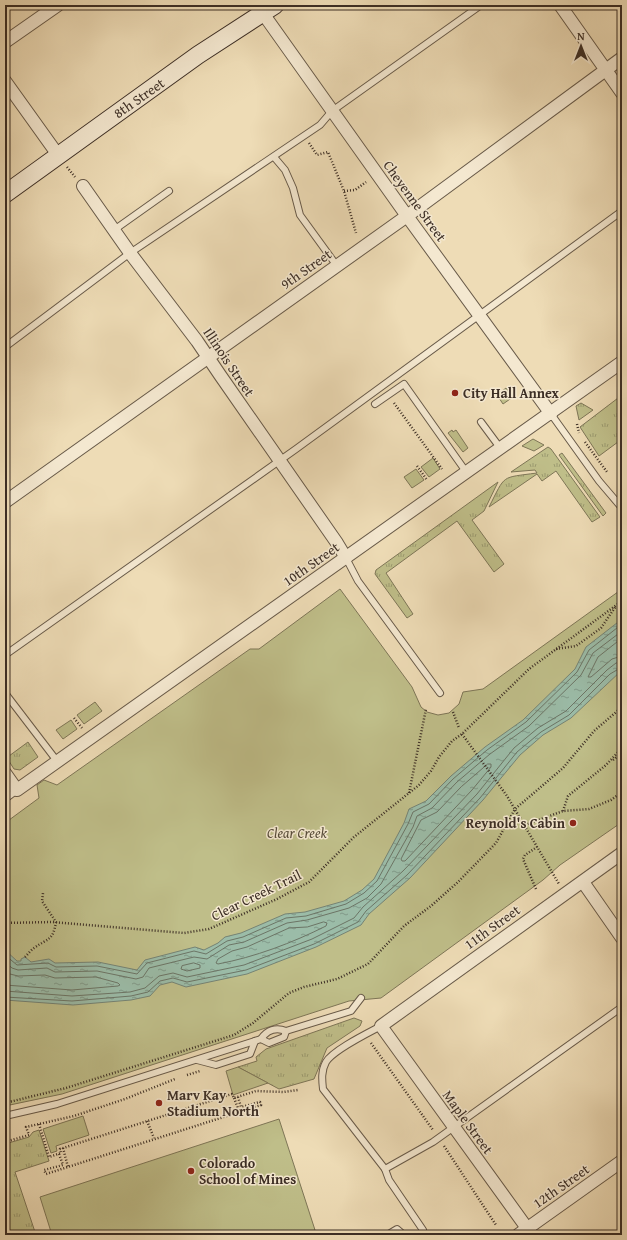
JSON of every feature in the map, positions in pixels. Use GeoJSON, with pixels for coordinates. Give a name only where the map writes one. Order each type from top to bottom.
{"type":"FeatureCollection","features":[{"type":"Feature","properties":{"kind":"street"},"geometry":{"type":"LineString","coordinates":[[5,42],[58,5]]}},
{"type":"Feature","properties":{"kind":"street"},"geometry":{"type":"LineString","coordinates":[[560,5],[622,93]]}},
{"type":"Feature","properties":{"kind":"street","name":"Cheyenne Street"},"geometry":{"type":"LineString","coordinates":[[265,7],[332,111],[407,216],[481,315],[551,414]]}},
{"type":"Feature","properties":{"kind":"street","name":"8th Street"},"geometry":{"type":"LineString","coordinates":[[5,194],[265,7]]}},
{"type":"Feature","properties":{"kind":"street","name":"9th Street"},"geometry":{"type":"LineString","coordinates":[[5,502],[407,216],[622,58]]}},
{"type":"Feature","properties":{"kind":"street"},"geometry":{"type":"LineString","coordinates":[[5,81],[58,155]]}},
{"type":"Feature","properties":{"kind":"street","name":"Illinois Street"},"geometry":{"type":"LineString","coordinates":[[83,186],[130,253],[197,341],[346,558]]}},
{"type":"Feature","properties":{"kind":"street","name":"10th Street"},"geometry":{"type":"LineString","coordinates":[[17,790],[551,414],[622,362]]}},
{"type":"Feature","properties":{"kind":"street"},"geometry":{"type":"LineString","coordinates":[[5,773],[17,790]]}},
{"type":"Feature","properties":{"kind":"street","name":"11th Street"},"geometry":{"type":"LineString","coordinates":[[381,1026],[622,853]]}},
{"type":"Feature","properties":{"kind":"street"},"geometry":{"type":"LineString","coordinates":[[583,882],[622,938]]}},
{"type":"Feature","properties":{"kind":"street","name":"Maple Street"},"geometry":{"type":"LineString","coordinates":[[381,1026],[454,1128],[526,1233]]}},
{"type":"Feature","properties":{"kind":"street","name":"12th Street"},"geometry":{"type":"LineString","coordinates":[[526,1233],[622,1160]]}},
{"type":"Feature","properties":{"kind":"lane"},"geometry":{"type":"LineString","coordinates":[[5,347],[130,253],[320,125],[332,111],[481,5]]}},
{"type":"Feature","properties":{"kind":"lane"},"geometry":{"type":"LineString","coordinates":[[274,156],[285,170],[293,188],[300,215],[337,266]]}},
{"type":"Feature","properties":{"kind":"lane"},"geometry":{"type":"LineString","coordinates":[[114,230],[169,191]]}},
{"type":"Feature","properties":{"kind":"lane"},"geometry":{"type":"LineString","coordinates":[[5,655],[481,315],[622,211]]}},
{"type":"Feature","properties":{"kind":"lane"},"geometry":{"type":"LineString","coordinates":[[375,404],[404,384],[467,473]]}},
{"type":"Feature","properties":{"kind":"lane"},"geometry":{"type":"LineString","coordinates":[[551,414],[599,481],[622,508]]}},
{"type":"Feature","properties":{"kind":"lane"},"geometry":{"type":"LineString","coordinates":[[481,422],[501,449]]}},
{"type":"Feature","properties":{"kind":"lane"},"geometry":{"type":"LineString","coordinates":[[346,558],[358,581],[440,693]]}},
{"type":"Feature","properties":{"kind":"lane"},"geometry":{"type":"LineString","coordinates":[[5,693],[57,761]]}},
{"type":"Feature","properties":{"kind":"lane"},"geometry":{"type":"LineString","coordinates":[[5,799],[17,790]]}},
{"type":"Feature","properties":{"kind":"lane"},"geometry":{"type":"LineString","coordinates":[[5,1116],[57,1104],[255,1041],[261,1039],[271,1030],[279,1028],[286,1031],[351,1011],[361,998]]}},
{"type":"Feature","properties":{"kind":"lane"},"geometry":{"type":"LineString","coordinates":[[385,1170],[454,1128],[622,1007]]}},
{"type":"Feature","properties":{"kind":"lane"},"geometry":{"type":"LineString","coordinates":[[381,1026],[343,1047],[326,1061],[321,1078],[324,1089],[385,1170],[388,1180],[423,1230]]}},
{"type":"Feature","properties":{"kind":"lane"},"geometry":{"type":"LineString","coordinates":[[261,1039],[269,1043],[284,1037],[286,1031]]}},
{"type":"Feature","properties":{"kind":"lane"},"geometry":{"type":"LineString","coordinates":[[196,1060],[216,1064],[250,1054],[255,1041]]}},
{"type":"Feature","properties":{"kind":"lane"},"geometry":{"type":"LineString","coordinates":[[387,1235],[397,1229],[404,1235]]}},
{"type":"Feature","properties":{"kind":"path"},"geometry":{"type":"LineString","coordinates":[[304,136],[317,155],[328,152],[344,191],[356,233]]}},
{"type":"Feature","properties":{"kind":"path"},"geometry":{"type":"LineString","coordinates":[[58,155],[83,186]]}},
{"type":"Feature","properties":{"kind":"path"},"geometry":{"type":"LineString","coordinates":[[344,191],[355,190],[366,182]]}},
{"type":"Feature","properties":{"kind":"path"},"geometry":{"type":"LineString","coordinates":[[388,394],[442,469]]}},
{"type":"Feature","properties":{"kind":"path"},"geometry":{"type":"LineString","coordinates":[[577,424],[578,431],[609,474]]}},
{"type":"Feature","properties":{"kind":"path"},"geometry":{"type":"LineString","coordinates":[[417,466],[427,480]]}},
{"type":"Feature","properties":{"kind":"path","name":"Clear Creek Trail"},"geometry":{"type":"LineString","coordinates":[[5,923],[56,922],[184,933],[209,929],[277,899],[309,882],[354,837],[419,785],[431,771],[439,756],[452,741],[462,734],[529,669],[622,601]]}},
{"type":"Feature","properties":{"kind":"path"},"geometry":{"type":"LineString","coordinates":[[556,650],[576,646],[601,628],[617,604]]}},
{"type":"Feature","properties":{"kind":"path"},"geometry":{"type":"LineString","coordinates":[[5,1103],[66,1088],[234,1035],[254,1023],[289,993],[304,987],[337,979],[368,964],[404,926],[431,906],[496,843],[515,809],[564,768],[594,731],[622,707]]}},
{"type":"Feature","properties":{"kind":"path"},"geometry":{"type":"LineString","coordinates":[[409,794],[426,709]]}},
{"type":"Feature","properties":{"kind":"path"},"geometry":{"type":"LineString","coordinates":[[453,712],[458,728]]}},
{"type":"Feature","properties":{"kind":"path"},"geometry":{"type":"LineString","coordinates":[[74,718],[82,728]]}},
{"type":"Feature","properties":{"kind":"path"},"geometry":{"type":"LineString","coordinates":[[462,734],[507,796],[566,894]]}},
{"type":"Feature","properties":{"kind":"path"},"geometry":{"type":"LineString","coordinates":[[606,765],[622,748]]}},
{"type":"Feature","properties":{"kind":"path"},"geometry":{"type":"LineString","coordinates":[[563,811],[568,796],[622,753]]}},
{"type":"Feature","properties":{"kind":"path"},"geometry":{"type":"LineString","coordinates":[[524,825],[563,811],[589,809],[611,800],[622,792]]}},
{"type":"Feature","properties":{"kind":"path"},"geometry":{"type":"LineString","coordinates":[[536,889],[523,859],[524,855],[537,847]]}},
{"type":"Feature","properties":{"kind":"path"},"geometry":{"type":"LineString","coordinates":[[25,957],[34,948],[50,939],[54,932],[56,922],[42,901],[43,893]]}},
{"type":"Feature","properties":{"kind":"path"},"geometry":{"type":"LineString","coordinates":[[184,1076],[204,1070]]}},
{"type":"Feature","properties":{"kind":"path"},"geometry":{"type":"LineString","coordinates":[[26,1127],[74,1116],[125,1099],[177,1078]]}},
{"type":"Feature","properties":{"kind":"path"},"geometry":{"type":"LineString","coordinates":[[234,1098],[256,1091],[283,1092],[298,1090]]}},
{"type":"Feature","properties":{"kind":"path"},"geometry":{"type":"LineString","coordinates":[[62,1148],[232,1094],[239,1111]]}},
{"type":"Feature","properties":{"kind":"path"},"geometry":{"type":"LineString","coordinates":[[62,1148],[60,1148],[61,1153],[59,1154],[63,1165],[44,1170],[46,1174],[154,1138],[261,1105],[260,1102],[241,1107],[238,1097]]}},
{"type":"Feature","properties":{"kind":"path"},"geometry":{"type":"LineString","coordinates":[[5,1142],[29,1135],[24,1120]]}},
{"type":"Feature","properties":{"kind":"path"},"geometry":{"type":"LineString","coordinates":[[147,1121],[154,1138]]}},
{"type":"Feature","properties":{"kind":"path"},"geometry":{"type":"LineString","coordinates":[[39,1124],[49,1157],[59,1154]]}},
{"type":"Feature","properties":{"kind":"path"},"geometry":{"type":"LineString","coordinates":[[62,1148],[68,1166]]}},
{"type":"Feature","properties":{"kind":"green space"},"geometry":{"type":"Polygon","coordinates":[[[506,388],[513,397],[503,404],[497,395],[506,388]]]}},
{"type":"Feature","properties":{"kind":"green space"},"geometry":{"type":"Polygon","coordinates":[[[622,395],[622,439],[599,456],[580,427],[622,395]]]}},
{"type":"Feature","properties":{"kind":"green space"},"geometry":{"type":"Polygon","coordinates":[[[581,403],[593,410],[579,420],[576,406],[581,403]]]}},
{"type":"Feature","properties":{"kind":"green space"},"geometry":{"type":"Polygon","coordinates":[[[452,430],[453,432],[456,430],[468,448],[463,452],[448,433],[452,430]]]}},
{"type":"Feature","properties":{"kind":"green space"},"geometry":{"type":"Polygon","coordinates":[[[533,439],[544,445],[534,451],[522,446],[533,439]]]}},
{"type":"Feature","properties":{"kind":"green space"},"geometry":{"type":"Polygon","coordinates":[[[548,447],[551,449],[600,517],[592,522],[556,471],[542,481],[537,474],[489,507],[498,488],[510,477],[537,473],[535,470],[511,472],[548,447]]]}},
{"type":"Feature","properties":{"kind":"green space"},"geometry":{"type":"Polygon","coordinates":[[[562,453],[606,513],[603,516],[559,455],[562,453]]]}},
{"type":"Feature","properties":{"kind":"green space"},"geometry":{"type":"Polygon","coordinates":[[[433,458],[440,469],[429,477],[421,467],[433,458]]]}},
{"type":"Feature","properties":{"kind":"green space"},"geometry":{"type":"Polygon","coordinates":[[[416,469],[424,480],[412,488],[404,477],[416,469]]]}},
{"type":"Feature","properties":{"kind":"green space"},"geometry":{"type":"Polygon","coordinates":[[[498,482],[484,511],[472,520],[504,564],[494,572],[457,521],[386,573],[413,614],[407,618],[375,574],[376,570],[498,482]]]}},
{"type":"Feature","properties":{"kind":"green space","name":"Clear Creek"},"geometry":{"type":"Polygon","coordinates":[[[340,589],[412,687],[421,707],[427,712],[438,715],[449,713],[459,704],[463,692],[483,689],[622,589],[622,822],[560,865],[543,880],[381,998],[349,1001],[62,1094],[5,1106],[5,823],[39,798],[37,785],[44,780],[57,785],[250,649],[259,649],[340,589]]]}},
{"type":"Feature","properties":{"kind":"green space"},"geometry":{"type":"Polygon","coordinates":[[[95,702],[102,711],[84,724],[77,715],[95,702]]]}},
{"type":"Feature","properties":{"kind":"green space"},"geometry":{"type":"Polygon","coordinates":[[[71,720],[77,729],[63,739],[56,730],[71,720]]]}},
{"type":"Feature","properties":{"kind":"green space"},"geometry":{"type":"Polygon","coordinates":[[[28,742],[38,757],[20,770],[14,769],[5,755],[5,751],[9,756],[28,742]]]}},
{"type":"Feature","properties":{"kind":"green space"},"geometry":{"type":"Polygon","coordinates":[[[354,1018],[362,1021],[360,1026],[327,1048],[314,1079],[279,1089],[238,1067],[257,1061],[256,1057],[266,1049],[354,1018]]]}},
{"type":"Feature","properties":{"kind":"green space"},"geometry":{"type":"Polygon","coordinates":[[[238,1067],[268,1083],[233,1095],[226,1071],[238,1067]]]}},
{"type":"Feature","properties":{"kind":"green space"},"geometry":{"type":"Polygon","coordinates":[[[83,1116],[89,1135],[56,1146],[57,1151],[51,1153],[43,1129],[83,1116]]]}},
{"type":"Feature","properties":{"kind":"green space"},"geometry":{"type":"Polygon","coordinates":[[[279,1119],[315,1230],[298,1235],[52,1235],[40,1197],[279,1119]]]}},
{"type":"Feature","properties":{"kind":"green space"},"geometry":{"type":"Polygon","coordinates":[[[39,1130],[49,1161],[15,1172],[36,1235],[5,1235],[5,1144],[29,1137],[33,1132],[39,1130]]]}},
{"type":"Feature","properties":{"kind":"water"},"geometry":{"type":"Polygon","coordinates":[[[622,619],[622,670],[571,718],[543,735],[520,755],[483,800],[410,878],[369,914],[361,925],[316,947],[247,974],[186,987],[172,982],[160,985],[150,996],[131,1000],[73,1005],[5,1000],[5,950],[17,961],[21,961],[21,959],[25,957],[31,962],[49,959],[55,963],[98,962],[137,970],[145,960],[195,947],[204,950],[218,943],[225,937],[241,933],[285,914],[305,912],[344,901],[362,890],[374,879],[404,823],[409,809],[426,801],[451,776],[485,747],[523,720],[575,669],[586,647],[622,619]]]}},
{"type":"Feature","properties":{"kind":"place","name":"City Hall Annex"},"geometry":{"type":"Point","coordinates":[455,393]}},
{"type":"Feature","properties":{"kind":"place","name":"Reynold's Cabin"},"geometry":{"type":"Point","coordinates":[573,823]}},
{"type":"Feature","properties":{"kind":"place","name":"Marv Kay Stadium North"},"geometry":{"type":"Point","coordinates":[159,1103]}},
{"type":"Feature","properties":{"kind":"place","name":"Colorado School of Mines"},"geometry":{"type":"Point","coordinates":[191,1171]}}]}
